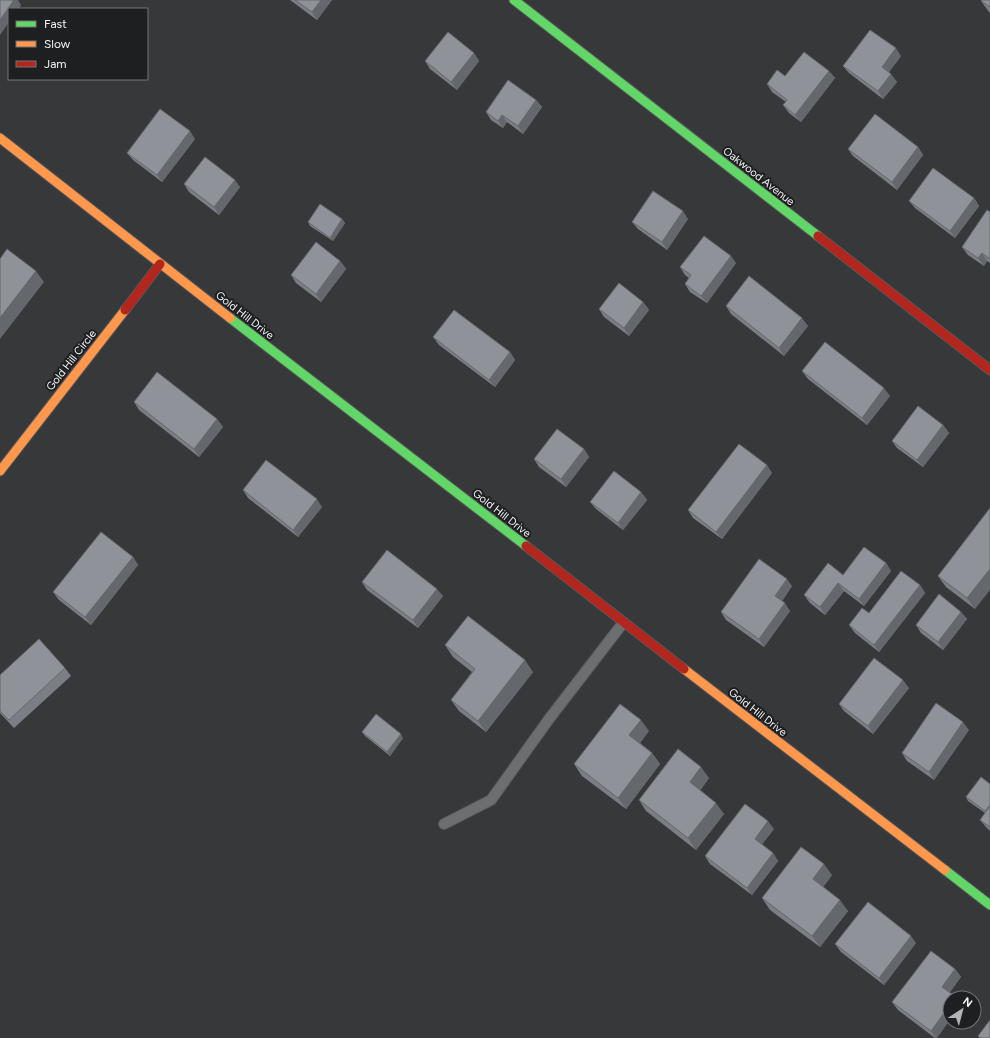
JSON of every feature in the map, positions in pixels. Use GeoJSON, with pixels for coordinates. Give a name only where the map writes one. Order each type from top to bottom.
{"type":"FeatureCollection","features":[{"type":"Feature","properties":{"kind":"street","name":"Oakwood Avenue"},"geometry":{"type":"LineString","coordinates":[[514,0],[990,370]]}},
{"type":"Feature","properties":{"kind":"street","name":"Gold Hill Drive"},"geometry":{"type":"LineString","coordinates":[[0,138],[160,264],[990,906]]}},
{"type":"Feature","properties":{"kind":"street","name":"Gold Hill Circle"},"geometry":{"type":"LineString","coordinates":[[0,471],[160,264]]}},
{"type":"Feature","properties":{"kind":"lane"},"geometry":{"type":"LineString","coordinates":[[444,824],[491,800],[549,720],[623,623]]}},
{"type":"Feature","properties":{"kind":"building"},"geometry":{"type":"Polygon","coordinates":[[[0,0],[14,0],[8,8],[0,20],[0,0]]]}},
{"type":"Feature","properties":{"kind":"building"},"geometry":{"type":"Polygon","coordinates":[[[295,0],[321,0],[312,12],[295,0]]]}},
{"type":"Feature","properties":{"kind":"building"},"geometry":{"type":"Polygon","coordinates":[[[990,0],[990,7],[981,1],[990,0]]]}},
{"type":"Feature","properties":{"kind":"building"},"geometry":{"type":"Polygon","coordinates":[[[870,30],[896,48],[882,67],[891,74],[878,91],[843,66],[870,30]]]}},
{"type":"Feature","properties":{"kind":"building"},"geometry":{"type":"Polygon","coordinates":[[[448,32],[474,53],[451,82],[425,61],[448,32]]]}},
{"type":"Feature","properties":{"kind":"building"},"geometry":{"type":"Polygon","coordinates":[[[804,52],[829,71],[795,115],[783,105],[787,100],[767,84],[777,70],[785,76],[804,52]]]}},
{"type":"Feature","properties":{"kind":"building"},"geometry":{"type":"Polygon","coordinates":[[[508,80],[536,100],[518,126],[502,115],[498,121],[486,112],[508,80]]]}},
{"type":"Feature","properties":{"kind":"building"},"geometry":{"type":"Polygon","coordinates":[[[160,109],[190,131],[157,175],[127,153],[160,109]]]}},
{"type":"Feature","properties":{"kind":"building"},"geometry":{"type":"Polygon","coordinates":[[[875,114],[918,147],[892,182],[848,149],[875,114]]]}},
{"type":"Feature","properties":{"kind":"building"},"geometry":{"type":"Polygon","coordinates":[[[205,157],[235,180],[214,207],[184,184],[205,157]]]}},
{"type":"Feature","properties":{"kind":"building"},"geometry":{"type":"Polygon","coordinates":[[[933,168],[974,198],[950,231],[909,201],[933,168]]]}},
{"type":"Feature","properties":{"kind":"building"},"geometry":{"type":"Polygon","coordinates":[[[653,191],[683,211],[662,242],[632,222],[653,191]]]}},
{"type":"Feature","properties":{"kind":"building"},"geometry":{"type":"Polygon","coordinates":[[[320,204],[342,219],[330,238],[308,222],[320,204]]]}},
{"type":"Feature","properties":{"kind":"building"},"geometry":{"type":"Polygon","coordinates":[[[987,210],[990,212],[990,259],[982,253],[978,258],[962,247],[987,210]]]}},
{"type":"Feature","properties":{"kind":"building"},"geometry":{"type":"Polygon","coordinates":[[[704,236],[731,256],[701,296],[685,284],[691,275],[680,267],[704,236]]]}},
{"type":"Feature","properties":{"kind":"building"},"geometry":{"type":"Polygon","coordinates":[[[316,242],[340,261],[316,294],[291,275],[316,242]]]}},
{"type":"Feature","properties":{"kind":"building"},"geometry":{"type":"Polygon","coordinates":[[[7,249],[36,271],[0,318],[0,259],[7,249]]]}},
{"type":"Feature","properties":{"kind":"building"},"geometry":{"type":"Polygon","coordinates":[[[749,276],[802,318],[779,348],[726,306],[749,276]]]}},
{"type":"Feature","properties":{"kind":"building"},"geometry":{"type":"Polygon","coordinates":[[[619,283],[643,302],[624,328],[599,309],[619,283]]]}},
{"type":"Feature","properties":{"kind":"building"},"geometry":{"type":"Polygon","coordinates":[[[454,310],[510,352],[489,380],[433,337],[454,310]]]}},
{"type":"Feature","properties":{"kind":"building"},"geometry":{"type":"Polygon","coordinates":[[[825,342],[884,388],[862,418],[802,371],[825,342]]]}},
{"type":"Feature","properties":{"kind":"building"},"geometry":{"type":"Polygon","coordinates":[[[157,372],[217,419],[194,449],[134,402],[157,372]]]}},
{"type":"Feature","properties":{"kind":"building"},"geometry":{"type":"Polygon","coordinates":[[[918,406],[943,425],[917,460],[892,441],[918,406]]]}},
{"type":"Feature","properties":{"kind":"building"},"geometry":{"type":"Polygon","coordinates":[[[557,429],[584,449],[561,479],[534,459],[557,429]]]}},
{"type":"Feature","properties":{"kind":"building"},"geometry":{"type":"Polygon","coordinates":[[[739,444],[767,465],[716,532],[688,510],[739,444]]]}},
{"type":"Feature","properties":{"kind":"building"},"geometry":{"type":"Polygon","coordinates":[[[266,460],[317,499],[293,530],[243,490],[266,460]]]}},
{"type":"Feature","properties":{"kind":"building"},"geometry":{"type":"Polygon","coordinates":[[[614,471],[641,492],[618,523],[590,502],[614,471]]]}},
{"type":"Feature","properties":{"kind":"building"},"geometry":{"type":"Polygon","coordinates":[[[990,508],[990,569],[967,598],[938,576],[990,508]]]}},
{"type":"Feature","properties":{"kind":"building"},"geometry":{"type":"Polygon","coordinates":[[[101,532],[133,557],[85,617],[53,592],[101,532]]]}},
{"type":"Feature","properties":{"kind":"building"},"geometry":{"type":"Polygon","coordinates":[[[864,547],[886,563],[859,599],[838,583],[820,607],[804,595],[828,563],[843,575],[864,547]]]}},
{"type":"Feature","properties":{"kind":"building"},"geometry":{"type":"Polygon","coordinates":[[[387,550],[437,589],[413,620],[362,582],[387,550]]]}},
{"type":"Feature","properties":{"kind":"building"},"geometry":{"type":"Polygon","coordinates":[[[759,559],[787,579],[775,596],[785,603],[759,639],[721,612],[759,559]]]}},
{"type":"Feature","properties":{"kind":"building"},"geometry":{"type":"Polygon","coordinates":[[[901,571],[920,585],[874,645],[849,625],[862,608],[869,613],[901,571]]]}},
{"type":"Feature","properties":{"kind":"building"},"geometry":{"type":"Polygon","coordinates":[[[939,594],[961,612],[938,642],[916,625],[939,594]]]}},
{"type":"Feature","properties":{"kind":"building"},"geometry":{"type":"Polygon","coordinates":[[[468,616],[525,660],[478,721],[451,700],[475,669],[445,645],[468,616]]]}},
{"type":"Feature","properties":{"kind":"building"},"geometry":{"type":"Polygon","coordinates":[[[39,639],[65,668],[9,720],[0,711],[0,675],[39,639]]]}},
{"type":"Feature","properties":{"kind":"building"},"geometry":{"type":"Polygon","coordinates":[[[874,658],[903,680],[868,726],[839,704],[874,658]]]}},
{"type":"Feature","properties":{"kind":"building"},"geometry":{"type":"Polygon","coordinates":[[[936,703],[963,722],[929,772],[902,753],[936,703]]]}},
{"type":"Feature","properties":{"kind":"building"},"geometry":{"type":"Polygon","coordinates":[[[620,704],[641,720],[629,735],[652,753],[618,798],[574,764],[620,704]]]}},
{"type":"Feature","properties":{"kind":"building"},"geometry":{"type":"Polygon","coordinates":[[[376,714],[401,734],[387,752],[362,732],[376,714]]]}},
{"type":"Feature","properties":{"kind":"building"},"geometry":{"type":"Polygon","coordinates":[[[678,749],[701,767],[690,782],[716,803],[688,838],[639,800],[678,749]]]}},
{"type":"Feature","properties":{"kind":"building"},"geometry":{"type":"Polygon","coordinates":[[[981,777],[990,784],[990,805],[985,811],[966,797],[981,777]]]}},
{"type":"Feature","properties":{"kind":"building"},"geometry":{"type":"Polygon","coordinates":[[[745,804],[768,821],[755,839],[773,853],[747,888],[705,856],[745,804]]]}},
{"type":"Feature","properties":{"kind":"building"},"geometry":{"type":"Polygon","coordinates":[[[990,806],[990,827],[980,820],[990,806]]]}},
{"type":"Feature","properties":{"kind":"building"},"geometry":{"type":"Polygon","coordinates":[[[801,847],[824,864],[813,879],[840,900],[812,936],[762,898],[801,847]]]}},
{"type":"Feature","properties":{"kind":"building"},"geometry":{"type":"Polygon","coordinates":[[[868,902],[911,936],[879,978],[835,944],[868,902]]]}},
{"type":"Feature","properties":{"kind":"building"},"geometry":{"type":"Polygon","coordinates":[[[931,951],[955,969],[942,987],[946,990],[942,990],[942,1016],[931,1031],[892,1002],[931,951]]]}},
{"type":"Feature","properties":{"kind":"building"},"geometry":{"type":"Polygon","coordinates":[[[990,1020],[990,1038],[980,1038],[978,1036],[990,1020]]]}},
{"type":"Feature","properties":{"kind":"traffic: fast"},"geometry":{"type":"LineString","coordinates":[[514,0],[818,236]]}},
{"type":"Feature","properties":{"kind":"traffic: fast"},"geometry":{"type":"LineString","coordinates":[[230,318],[526,546]]}},
{"type":"Feature","properties":{"kind":"traffic: fast"},"geometry":{"type":"LineString","coordinates":[[945,870],[990,905]]}},
{"type":"Feature","properties":{"kind":"traffic: slow"},"geometry":{"type":"LineString","coordinates":[[0,138],[230,318]]}},
{"type":"Feature","properties":{"kind":"traffic: slow"},"geometry":{"type":"LineString","coordinates":[[0,471],[125,310]]}},
{"type":"Feature","properties":{"kind":"traffic: slow"},"geometry":{"type":"LineString","coordinates":[[684,669],[945,870]]}},
{"type":"Feature","properties":{"kind":"traffic: jam"},"geometry":{"type":"LineString","coordinates":[[818,236],[990,370]]}},
{"type":"Feature","properties":{"kind":"traffic: jam"},"geometry":{"type":"LineString","coordinates":[[125,310],[160,264]]}},
{"type":"Feature","properties":{"kind":"traffic: jam"},"geometry":{"type":"LineString","coordinates":[[526,546],[684,669]]}}]}
